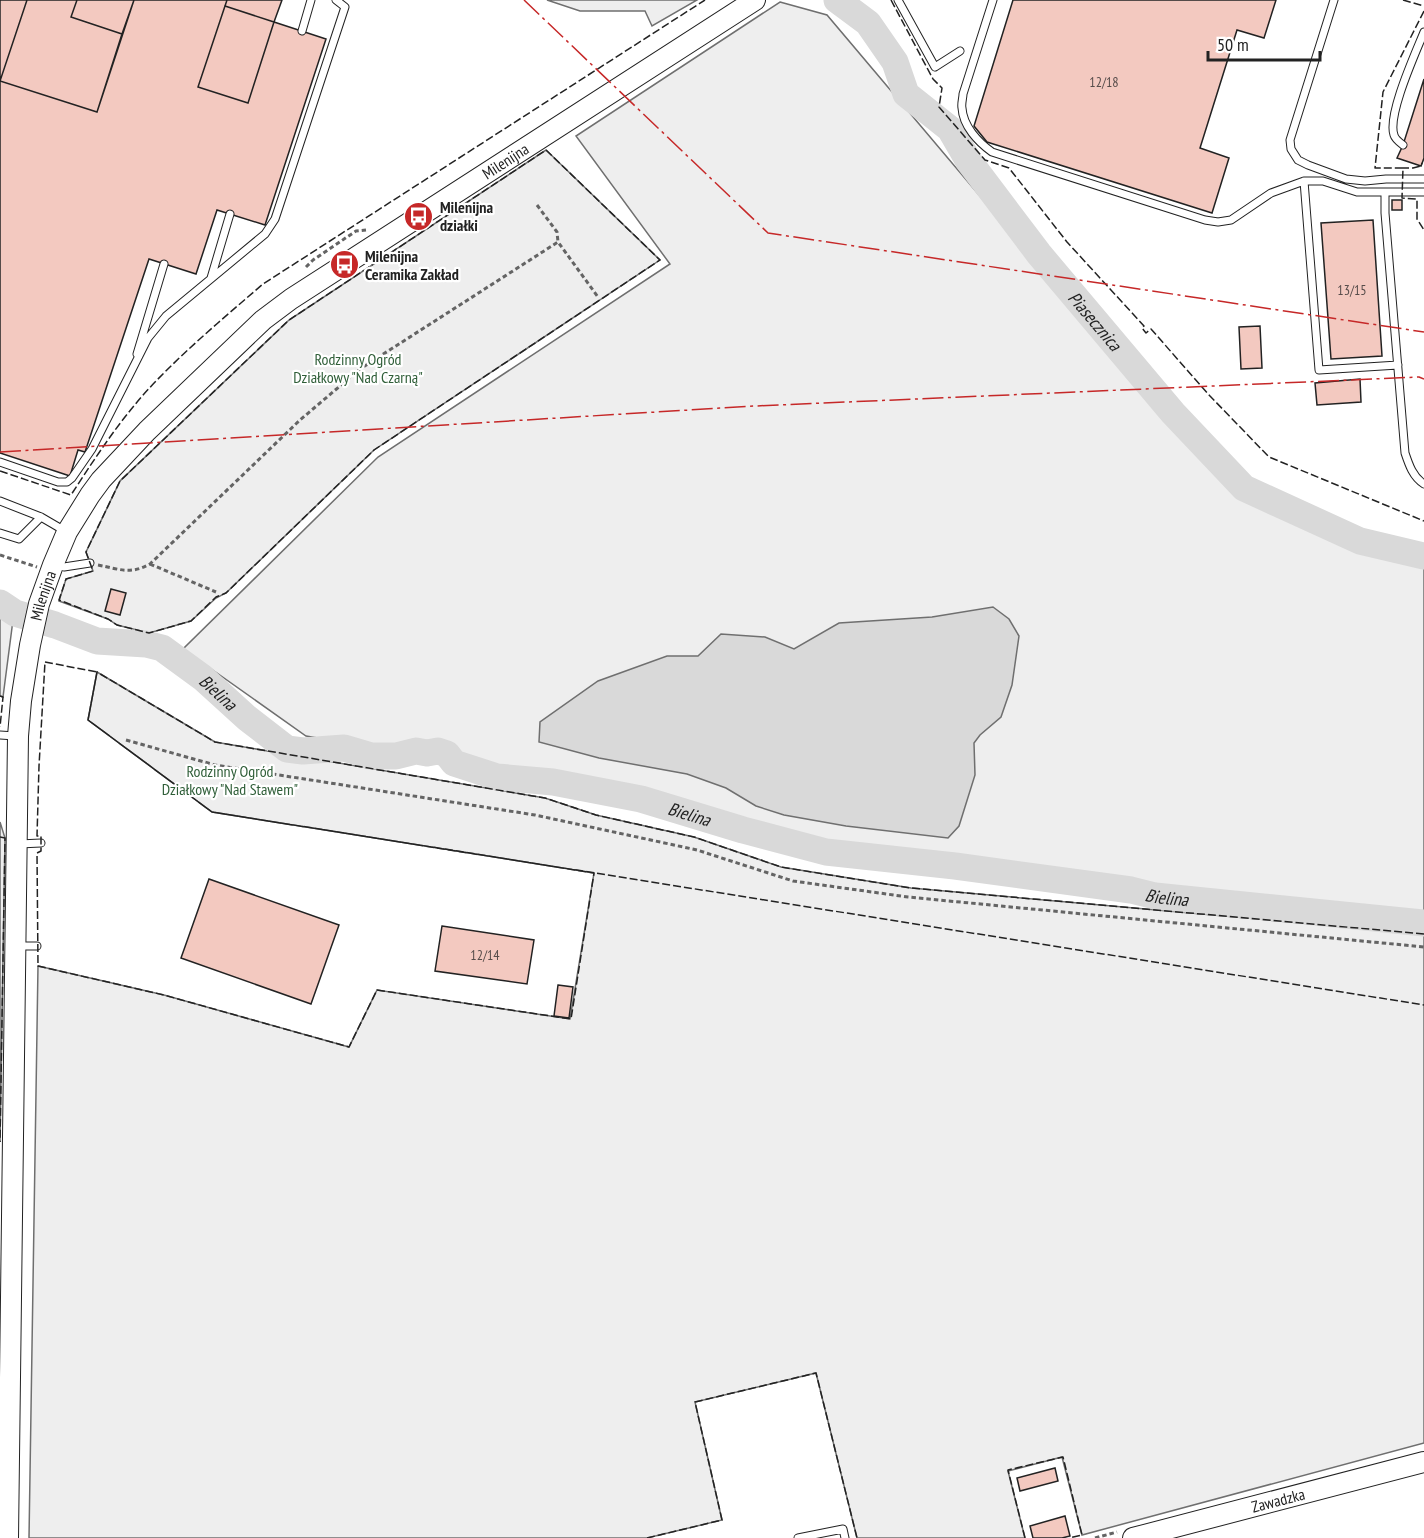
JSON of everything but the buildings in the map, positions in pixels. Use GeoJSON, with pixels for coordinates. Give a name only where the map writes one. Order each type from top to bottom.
{"type":"FeatureCollection","features":[{"type":"Feature","properties":{"kind":"street","name":"Milenijna"},"geometry":{"type":"LineString","coordinates":[[8,1538],[16,844],[9,735],[21,701],[47,566],[101,480],[147,431],[263,320],[291,299],[755,0]]}},
{"type":"Feature","properties":{"kind":"street","name":"Zawadzka"},"geometry":{"type":"LineString","coordinates":[[1134,1538],[1424,1462]]}},
{"type":"Feature","properties":{"kind":"lane"},"geometry":{"type":"LineString","coordinates":[[302,31],[311,0]]}},
{"type":"Feature","properties":{"kind":"lane"},"geometry":{"type":"LineString","coordinates":[[0,462],[58,482],[66,482],[72,478],[92,449],[148,338],[166,316],[265,234],[275,219],[345,7],[336,0]]}},
{"type":"Feature","properties":{"kind":"lane"},"geometry":{"type":"LineString","coordinates":[[898,0],[935,67],[960,51]]}},
{"type":"Feature","properties":{"kind":"lane"},"geometry":{"type":"LineString","coordinates":[[993,0],[963,94],[961,108],[965,123],[981,144],[992,152],[1205,220],[1218,222],[1231,220],[1271,193],[1304,181],[1323,181],[1357,192],[1424,192]]}},
{"type":"Feature","properties":{"kind":"lane"},"geometry":{"type":"LineString","coordinates":[[1334,0],[1290,140],[1291,149],[1298,160],[1346,179],[1365,181],[1424,179]]}},
{"type":"Feature","properties":{"kind":"lane"},"geometry":{"type":"LineString","coordinates":[[1403,145],[1394,137],[1392,127],[1399,94],[1424,32]]}},
{"type":"Feature","properties":{"kind":"lane"},"geometry":{"type":"LineString","coordinates":[[1304,181],[1319,370],[1398,365]]}},
{"type":"Feature","properties":{"kind":"lane"},"geometry":{"type":"LineString","coordinates":[[1385,192],[1405,453],[1410,469],[1424,484]]}},
{"type":"Feature","properties":{"kind":"lane"},"geometry":{"type":"LineString","coordinates":[[210,280],[230,214]]}},
{"type":"Feature","properties":{"kind":"lane"},"geometry":{"type":"LineString","coordinates":[[132,371],[164,264]]}},
{"type":"Feature","properties":{"kind":"lane"},"geometry":{"type":"LineString","coordinates":[[0,501],[41,517],[67,532]]}},
{"type":"Feature","properties":{"kind":"lane"},"geometry":{"type":"LineString","coordinates":[[0,533],[19,539],[41,517]]}},
{"type":"Feature","properties":{"kind":"lane"},"geometry":{"type":"LineString","coordinates":[[47,566],[64,567],[90,563]]}},
{"type":"Feature","properties":{"kind":"lane"},"geometry":{"type":"LineString","coordinates":[[16,844],[41,843]]}},
{"type":"Feature","properties":{"kind":"lane"},"geometry":{"type":"LineString","coordinates":[[15,946],[37,946]]}},
{"type":"Feature","properties":{"kind":"lane"},"geometry":{"type":"LineString","coordinates":[[798,1538],[843,1529],[845,1538]]}},
{"type":"Feature","properties":{"kind":"path"},"geometry":{"type":"LineString","coordinates":[[537,205],[557,232],[558,242],[598,297]]}},
{"type":"Feature","properties":{"kind":"path"},"geometry":{"type":"LineString","coordinates":[[90,563],[129,570],[139,570],[150,564],[300,420],[360,369],[558,242]]}},
{"type":"Feature","properties":{"kind":"path"},"geometry":{"type":"LineString","coordinates":[[0,555],[47,566]]}},
{"type":"Feature","properties":{"kind":"path"},"geometry":{"type":"LineString","coordinates":[[150,564],[216,592]]}},
{"type":"Feature","properties":{"kind":"path"},"geometry":{"type":"LineString","coordinates":[[126,740],[215,765],[535,815],[697,850],[793,881],[908,897],[1424,947]]}},
{"type":"Feature","properties":{"kind":"green space"},"geometry":{"type":"Polygon","coordinates":[[[547,0],[697,0],[652,26],[645,11],[580,11],[547,0]]]}},
{"type":"Feature","properties":{"kind":"green space"},"geometry":{"type":"Polygon","coordinates":[[[780,2],[827,15],[1153,401],[1241,491],[1358,542],[1424,559],[1424,921],[1155,893],[827,846],[641,793],[306,736],[183,649],[378,457],[670,264],[576,136],[780,2]]]}},
{"type":"Feature","properties":{"kind":"green space","name":"Rodzinny Ogród Działkowy \"Nad Czarną\""},"geometry":{"type":"Polygon","coordinates":[[[546,150],[660,260],[374,450],[226,593],[216,598],[191,621],[149,633],[117,625],[108,619],[59,601],[66,579],[93,571],[86,552],[120,481],[289,320],[546,150]]]}},
{"type":"Feature","properties":{"kind":"green space"},"geometry":{"type":"Polygon","coordinates":[[[0,612],[13,620],[3,697],[0,696],[0,612]]]}},
{"type":"Feature","properties":{"kind":"green space","name":"Rodzinny Ogród Działkowy \"Nad Stawem\""},"geometry":{"type":"Polygon","coordinates":[[[97,672],[215,742],[545,798],[596,815],[694,837],[781,867],[911,888],[1424,934],[1424,1443],[1082,1535],[1062,1457],[1008,1471],[1025,1538],[857,1538],[816,1373],[695,1402],[722,1520],[647,1538],[29,1538],[38,966],[164,995],[349,1047],[377,990],[570,1019],[594,873],[212,812],[88,720],[97,672]]]}},
{"type":"Feature","properties":{"kind":"green space"},"geometry":{"type":"Polygon","coordinates":[[[0,822],[5,838],[0,1142],[0,822]]]}},
{"type":"Feature","properties":{"kind":"shaded area"},"geometry":{"type":"Polygon","coordinates":[[[993,607],[1009,619],[1019,636],[1012,685],[1001,717],[974,743],[975,775],[959,826],[948,838],[846,826],[784,815],[756,806],[726,788],[687,774],[599,758],[539,742],[540,722],[598,681],[667,656],[698,656],[721,634],[765,637],[794,649],[839,623],[932,617],[993,607]]]}},
{"type":"Feature","properties":{"kind":"waterway","name":"Piasecznica"},"geometry":{"type":"LineString","coordinates":[[837,0],[868,23],[895,62],[906,94],[950,129],[968,160],[1039,254],[1173,413],[1244,488],[1360,541],[1424,556]]}},
{"type":"Feature","properties":{"kind":"waterway","name":"Bielina"},"geometry":{"type":"LineString","coordinates":[[0,603],[15,613],[97,641],[146,644],[162,648],[203,678],[247,718],[287,749],[303,751],[344,748],[371,756],[396,756],[416,751],[427,753],[438,751],[447,754],[454,763],[497,777],[553,782],[641,799],[826,852],[955,866],[1131,890],[1155,896],[1424,923]]}},
{"type":"Feature","properties":{"kind":"fence"},"geometry":{"type":"LineString","coordinates":[[0,471],[71,495],[111,436],[145,393],[170,367],[263,284],[705,0]]}},
{"type":"Feature","properties":{"kind":"fence"},"geometry":{"type":"LineString","coordinates":[[891,0],[933,79],[942,88],[939,107],[985,160],[1009,168],[1067,242],[1144,326],[1142,328],[1146,333],[1151,329],[1210,396],[1269,457],[1424,521]]}},
{"type":"Feature","properties":{"kind":"fence"},"geometry":{"type":"LineString","coordinates":[[1403,0],[1424,6]]}},
{"type":"Feature","properties":{"kind":"fence"},"geometry":{"type":"LineString","coordinates":[[1424,11],[1383,92],[1375,168],[1403,168],[1402,198],[1417,199],[1417,219],[1424,230]]}},
{"type":"Feature","properties":{"kind":"fence"},"geometry":{"type":"LineString","coordinates":[[546,150],[660,260],[374,450],[226,593],[216,597],[191,621],[149,633],[117,625],[108,619],[59,600],[66,579],[93,571],[86,552],[120,481],[289,320],[546,150]]}},
{"type":"Feature","properties":{"kind":"fence"},"geometry":{"type":"LineString","coordinates":[[1401,168],[1413,168],[1421,166],[1422,163]]}},
{"type":"Feature","properties":{"kind":"fence"},"geometry":{"type":"LineString","coordinates":[[45,662],[97,672],[88,720],[212,812],[594,873],[571,1019],[377,990],[349,1047],[164,995],[38,966],[37,853],[41,851],[41,836],[37,836],[45,662]]}},
{"type":"Feature","properties":{"kind":"fence"},"geometry":{"type":"LineString","coordinates":[[1424,934],[911,888],[781,867],[694,837],[596,815],[545,798],[215,742],[97,672],[88,720],[212,812],[1424,1005]]}},
{"type":"Feature","properties":{"kind":"fence"},"geometry":{"type":"LineString","coordinates":[[0,696],[3,697],[0,727]]}},
{"type":"Feature","properties":{"kind":"fence"},"geometry":{"type":"LineString","coordinates":[[0,837],[5,838],[0,1142]]}},
{"type":"Feature","properties":{"kind":"fence"},"geometry":{"type":"LineString","coordinates":[[647,1538],[722,1520],[695,1402],[816,1373],[857,1538]]}},
{"type":"Feature","properties":{"kind":"fence"},"geometry":{"type":"LineString","coordinates":[[1025,1538],[1008,1470],[1063,1457],[1082,1535],[1069,1538]]}},
{"type":"Feature","properties":{"kind":"power"},"geometry":{"type":"LineString","coordinates":[[524,0],[768,233],[1424,332]]}},
{"type":"Feature","properties":{"kind":"power"},"geometry":{"type":"LineString","coordinates":[[0,452],[755,406],[1419,377],[1424,379]]}},
{"type":"Feature","properties":{"kind":"place","name":"Milenijna działki"},"geometry":{"type":"Point","coordinates":[419,216]}},
{"type":"Feature","properties":{"kind":"place","name":"Milenijna Ceramika Zakład"},"geometry":{"type":"Point","coordinates":[344,265]}}]}
